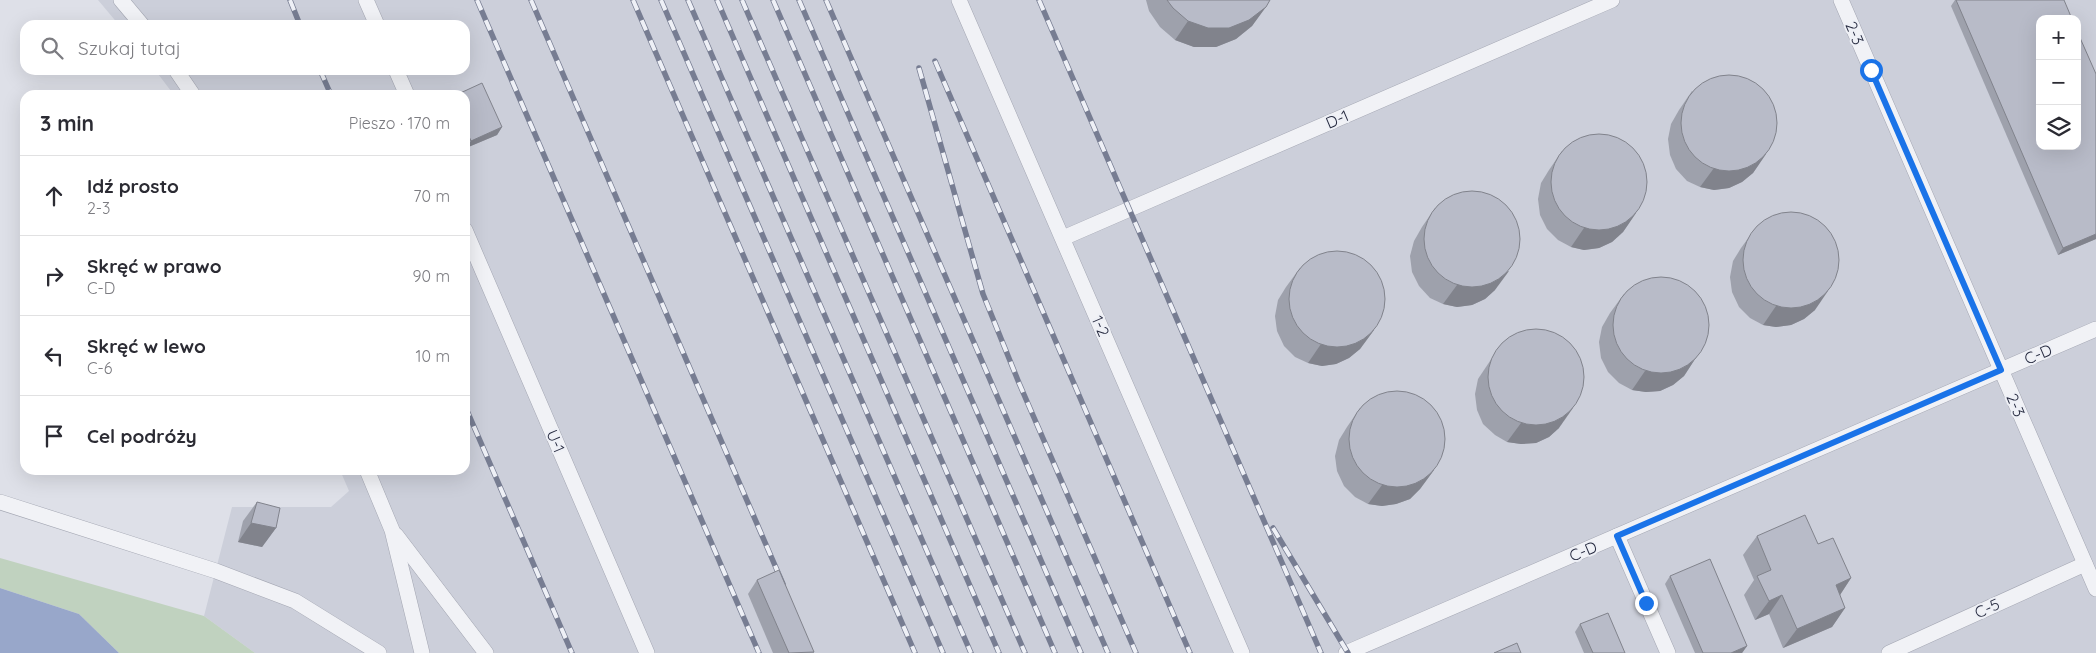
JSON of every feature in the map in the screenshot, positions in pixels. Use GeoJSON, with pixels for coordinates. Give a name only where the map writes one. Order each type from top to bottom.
{"type":"FeatureCollection","features":[{"type":"Feature","properties":{"kind":"lane"},"geometry":{"type":"LineString","coordinates":[[121,0],[138,20]]}},
{"type":"Feature","properties":{"kind":"lane"},"geometry":{"type":"LineString","coordinates":[[366,0],[375,20]]}},
{"type":"Feature","properties":{"kind":"lane","name":"1-2"},"geometry":{"type":"LineString","coordinates":[[959,0],[1242,653]]}},
{"type":"Feature","properties":{"kind":"lane","name":"D-1"},"geometry":{"type":"LineString","coordinates":[[1062,238],[1612,0]]}},
{"type":"Feature","properties":{"kind":"lane","name":"2-3"},"geometry":{"type":"LineString","coordinates":[[1841,0],[2096,589]]}},
{"type":"Feature","properties":{"kind":"lane"},"geometry":{"type":"LineString","coordinates":[[179,75],[190,90]]}},
{"type":"Feature","properties":{"kind":"lane"},"geometry":{"type":"LineString","coordinates":[[398,75],[405,90]]}},
{"type":"Feature","properties":{"kind":"lane","name":"U-1"},"geometry":{"type":"LineString","coordinates":[[470,242],[648,653]]}},
{"type":"Feature","properties":{"kind":"lane","name":"C-D"},"geometry":{"type":"LineString","coordinates":[[1346,653],[2096,329]]}},
{"type":"Feature","properties":{"kind":"lane"},"geometry":{"type":"LineString","coordinates":[[369,475],[392,530],[422,653]]}},
{"type":"Feature","properties":{"kind":"lane"},"geometry":{"type":"LineString","coordinates":[[0,502],[216,571],[295,601],[379,653]]}},
{"type":"Feature","properties":{"kind":"lane"},"geometry":{"type":"LineString","coordinates":[[392,530],[486,653]]}},
{"type":"Feature","properties":{"kind":"lane"},"geometry":{"type":"LineString","coordinates":[[1617,536],[1668,653]]}},
{"type":"Feature","properties":{"kind":"lane","name":"C-5"},"geometry":{"type":"LineString","coordinates":[[1889,653],[2085,564]]}},
{"type":"Feature","properties":{"kind":"shaded area"},"geometry":{"type":"Polygon","coordinates":[[[98,0],[2096,0],[2096,653],[255,653],[204,616],[232,507],[331,507],[349,491],[342,475],[470,475],[470,90],[170,90],[159,75],[470,75],[470,20],[115,20],[98,0]]]}},
{"type":"Feature","properties":{"kind":"green space"},"geometry":{"type":"Polygon","coordinates":[[[0,558],[204,616],[255,653],[119,653],[79,614],[0,588],[0,558]]]}},
{"type":"Feature","properties":{"kind":"water"},"geometry":{"type":"Polygon","coordinates":[[[0,588],[79,614],[119,653],[0,653],[0,588]]]}},
{"type":"Feature","properties":{"kind":"building"},"geometry":{"type":"Polygon","coordinates":[[[1167,0],[1270,0],[1266,7],[1249,20],[1229,28],[1208,28],[1188,21],[1167,0]]]}},
{"type":"Feature","properties":{"kind":"building"},"geometry":{"type":"Polygon","coordinates":[[[1956,0],[2064,0],[2070,15],[2036,15],[2036,150],[2081,150],[2081,40],[2096,74],[2096,234],[2063,248],[1956,0]]]}},
{"type":"Feature","properties":{"kind":"building"},"geometry":{"type":"Polygon","coordinates":[[[1729,75],[1747,79],[1763,89],[1773,105],[1777,123],[1773,141],[1763,157],[1747,167],[1729,171],[1711,167],[1695,157],[1685,141],[1681,123],[1685,105],[1695,89],[1711,79],[1729,75]]]}},
{"type":"Feature","properties":{"kind":"building"},"geometry":{"type":"Polygon","coordinates":[[[482,83],[502,127],[471,141],[470,90],[467,90],[482,83]]]}},
{"type":"Feature","properties":{"kind":"building"},"geometry":{"type":"Polygon","coordinates":[[[1599,134],[1617,138],[1633,148],[1643,164],[1647,182],[1643,200],[1633,216],[1617,226],[1599,230],[1581,226],[1565,216],[1555,200],[1551,182],[1555,164],[1565,148],[1581,138],[1599,134]]]}},
{"type":"Feature","properties":{"kind":"building"},"geometry":{"type":"Polygon","coordinates":[[[1472,191],[1490,195],[1506,205],[1516,221],[1520,239],[1516,257],[1506,273],[1490,283],[1472,287],[1454,283],[1438,273],[1428,257],[1424,239],[1428,221],[1438,205],[1454,195],[1472,191]]]}},
{"type":"Feature","properties":{"kind":"building"},"geometry":{"type":"Polygon","coordinates":[[[1791,212],[1809,216],[1825,226],[1835,242],[1839,260],[1835,278],[1825,294],[1809,304],[1791,308],[1773,304],[1757,294],[1747,278],[1743,260],[1747,242],[1757,226],[1773,216],[1791,212]]]}},
{"type":"Feature","properties":{"kind":"building"},"geometry":{"type":"Polygon","coordinates":[[[1337,251],[1355,255],[1371,265],[1381,281],[1385,299],[1381,317],[1371,333],[1355,343],[1337,347],[1319,343],[1303,333],[1293,317],[1289,299],[1293,281],[1303,265],[1319,255],[1337,251]]]}},
{"type":"Feature","properties":{"kind":"building"},"geometry":{"type":"Polygon","coordinates":[[[1661,277],[1679,281],[1695,291],[1705,307],[1709,325],[1705,343],[1695,359],[1679,369],[1661,373],[1643,369],[1627,359],[1617,343],[1613,325],[1617,307],[1627,291],[1643,281],[1661,277]]]}},
{"type":"Feature","properties":{"kind":"building"},"geometry":{"type":"Polygon","coordinates":[[[1536,329],[1554,333],[1570,343],[1580,359],[1584,377],[1580,395],[1570,411],[1554,421],[1536,425],[1518,421],[1502,411],[1492,395],[1488,377],[1492,359],[1502,343],[1518,333],[1536,329]]]}},
{"type":"Feature","properties":{"kind":"building"},"geometry":{"type":"Polygon","coordinates":[[[1397,391],[1415,395],[1431,405],[1441,421],[1445,439],[1441,457],[1431,473],[1415,483],[1397,487],[1379,483],[1363,473],[1353,457],[1349,439],[1353,421],[1363,405],[1379,395],[1397,391]]]}},
{"type":"Feature","properties":{"kind":"building"},"geometry":{"type":"Polygon","coordinates":[[[257,502],[280,508],[276,528],[251,523],[257,502]]]}},
{"type":"Feature","properties":{"kind":"building"},"geometry":{"type":"Polygon","coordinates":[[[1805,515],[1818,544],[1833,538],[1851,578],[1836,585],[1845,608],[1797,629],[1782,595],[1769,601],[1757,576],[1771,570],[1757,536],[1805,515]]]}},
{"type":"Feature","properties":{"kind":"building"},"geometry":{"type":"Polygon","coordinates":[[[1710,559],[1747,646],[1731,653],[1703,653],[1670,576],[1710,559]]]}},
{"type":"Feature","properties":{"kind":"building"},"geometry":{"type":"Polygon","coordinates":[[[779,570],[814,652],[789,653],[757,580],[779,570]]]}},
{"type":"Feature","properties":{"kind":"building"},"geometry":{"type":"Polygon","coordinates":[[[1608,613],[1625,653],[1593,653],[1580,624],[1608,613]]]}},
{"type":"Feature","properties":{"kind":"building"},"geometry":{"type":"Polygon","coordinates":[[[1517,643],[1521,653],[1494,653],[1517,643]]]}},
{"type":"Feature","properties":{"kind":"railway"},"geometry":{"type":"LineString","coordinates":[[290,0],[298,20]]}},
{"type":"Feature","properties":{"kind":"railway"},"geometry":{"type":"LineString","coordinates":[[477,0],[759,653]]}},
{"type":"Feature","properties":{"kind":"railway"},"geometry":{"type":"LineString","coordinates":[[531,0],[783,584]]}},
{"type":"Feature","properties":{"kind":"railway"},"geometry":{"type":"LineString","coordinates":[[633,0],[915,653]]}},
{"type":"Feature","properties":{"kind":"railway"},"geometry":{"type":"LineString","coordinates":[[661,0],[943,653]]}},
{"type":"Feature","properties":{"kind":"railway"},"geometry":{"type":"LineString","coordinates":[[688,0],[971,653]]}},
{"type":"Feature","properties":{"kind":"railway"},"geometry":{"type":"LineString","coordinates":[[717,0],[999,653]]}},
{"type":"Feature","properties":{"kind":"railway"},"geometry":{"type":"LineString","coordinates":[[742,0],[1025,653]]}},
{"type":"Feature","properties":{"kind":"railway"},"geometry":{"type":"LineString","coordinates":[[773,0],[1055,653]]}},
{"type":"Feature","properties":{"kind":"railway"},"geometry":{"type":"LineString","coordinates":[[799,0],[1081,653]]}},
{"type":"Feature","properties":{"kind":"railway"},"geometry":{"type":"LineString","coordinates":[[826,0],[1108,653]]}},
{"type":"Feature","properties":{"kind":"railway"},"geometry":{"type":"LineString","coordinates":[[1039,0],[1321,653]]}},
{"type":"Feature","properties":{"kind":"railway"},"geometry":{"type":"LineString","coordinates":[[935,61],[1190,653]]}},
{"type":"Feature","properties":{"kind":"railway"},"geometry":{"type":"LineString","coordinates":[[919,68],[983,294],[1019,383],[1136,653]]}},
{"type":"Feature","properties":{"kind":"railway"},"geometry":{"type":"LineString","coordinates":[[322,75],[329,90]]}},
{"type":"Feature","properties":{"kind":"railway"},"geometry":{"type":"LineString","coordinates":[[470,418],[572,653]]}},
{"type":"Feature","properties":{"kind":"railway"},"geometry":{"type":"LineString","coordinates":[[1273,528],[1348,653]]}},
{"type":"Feature","properties":{"kind":"route"},"geometry":{"type":"LineString","coordinates":[[1646,603],[1617,536],[2001,370],[1871,70]]}}]}
